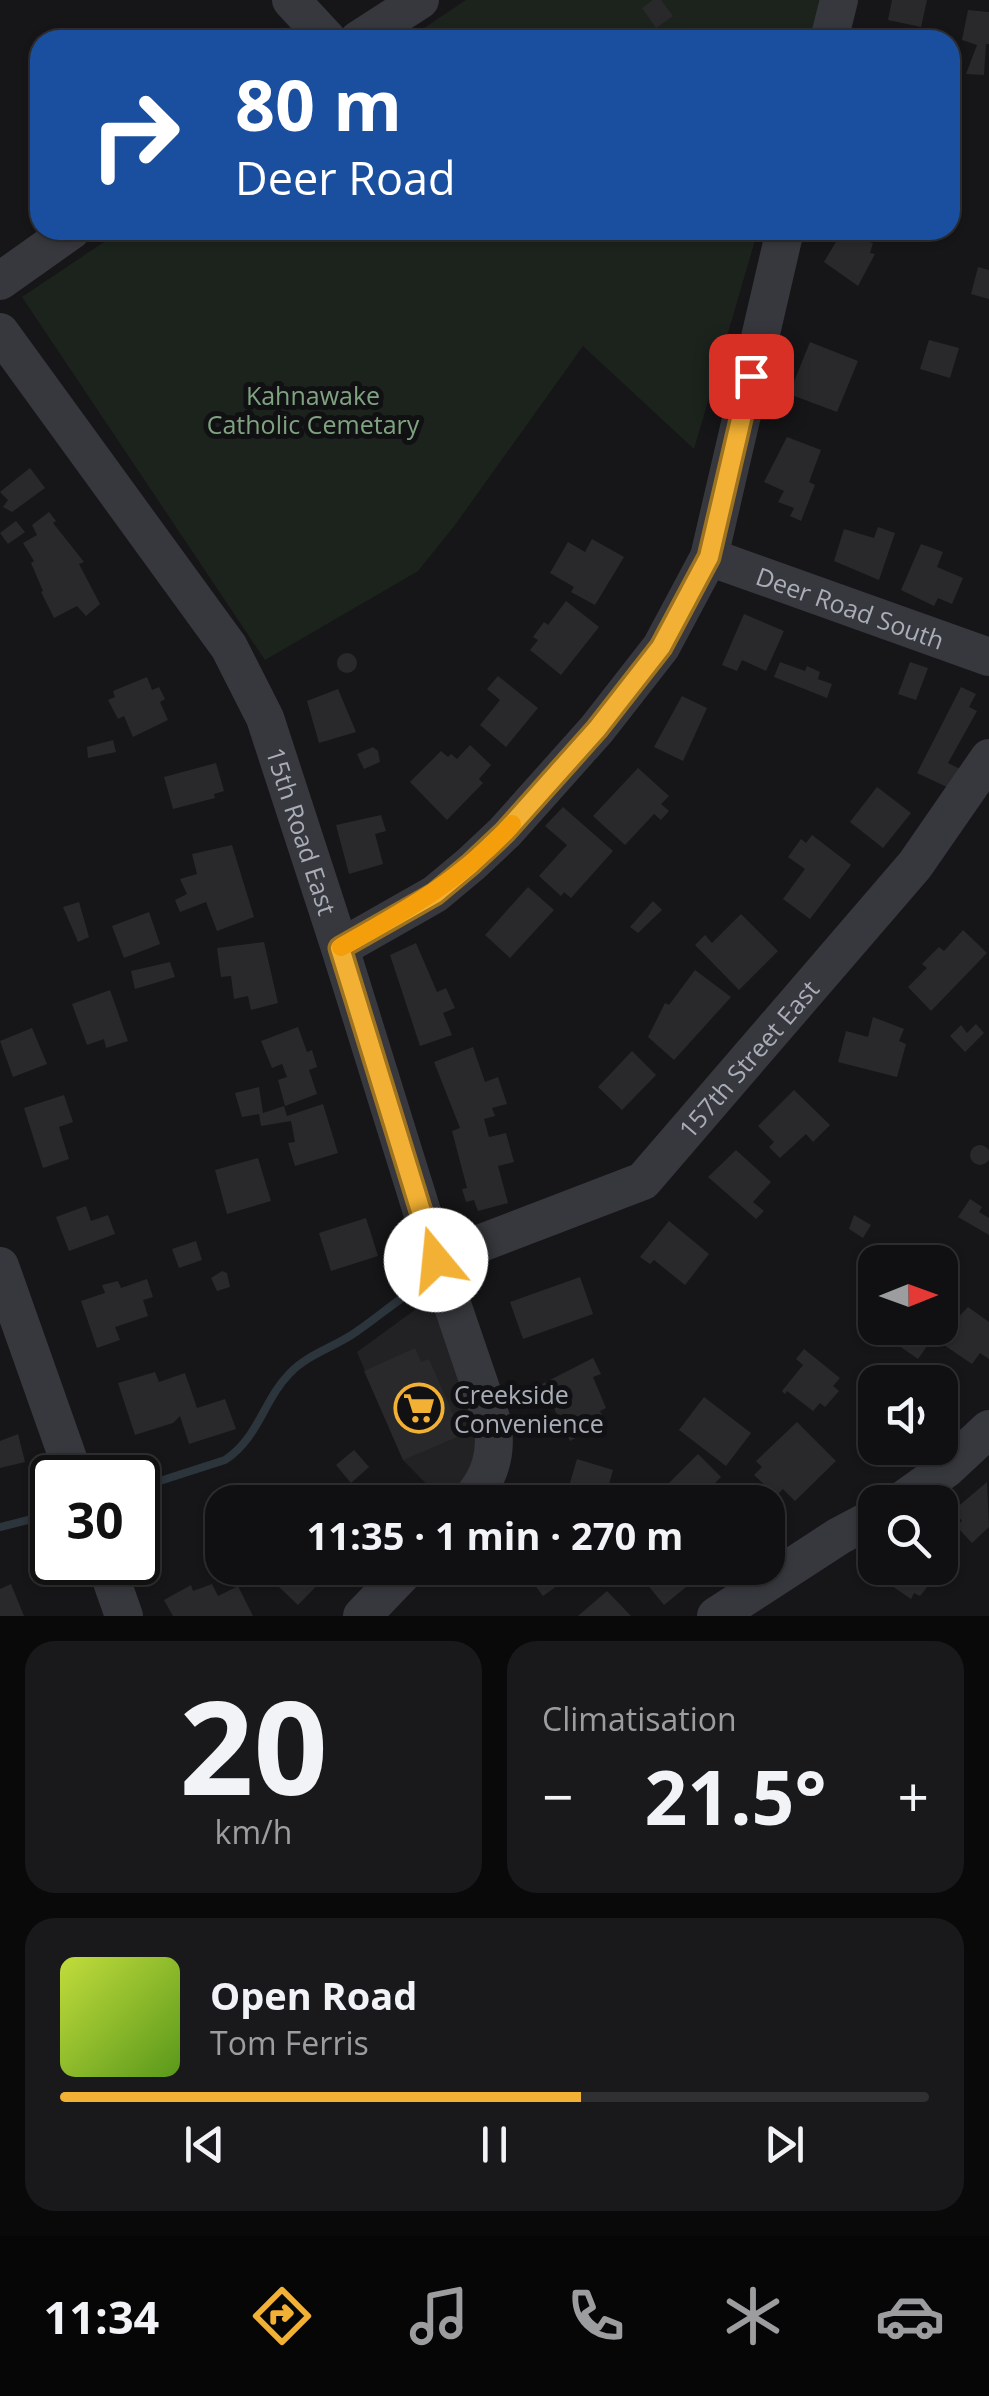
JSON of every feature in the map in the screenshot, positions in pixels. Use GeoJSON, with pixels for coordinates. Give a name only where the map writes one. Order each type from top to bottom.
{"type":"FeatureCollection","features":[{"type":"Feature","properties":{"kind":"street"},"geometry":{"type":"LineString","coordinates":[[291,0],[319,30]]}},
{"type":"Feature","properties":{"kind":"street"},"geometry":{"type":"LineString","coordinates":[[374,30],[420,0]]}},
{"type":"Feature","properties":{"kind":"street"},"geometry":{"type":"LineString","coordinates":[[831,30],[838,0]]}},
{"type":"Feature","properties":{"kind":"street"},"geometry":{"type":"LineString","coordinates":[[0,281],[58,240]]}},
{"type":"Feature","properties":{"kind":"street"},"geometry":{"type":"LineString","coordinates":[[340,948],[435,894],[505,832],[597,729],[661,647],[709,557],[783,240]]}},
{"type":"Feature","properties":{"kind":"street","name":"15th Road East"},"geometry":{"type":"LineString","coordinates":[[0,332],[230,647],[265,718],[436,1260],[463,1382],[492,1422],[494,1452],[482,1485]]}},
{"type":"Feature","properties":{"kind":"street","name":"Deer Road South"},"geometry":{"type":"LineString","coordinates":[[709,557],[989,657]]}},
{"type":"Feature","properties":{"kind":"street","name":"157th Street East"},"geometry":{"type":"LineString","coordinates":[[436,1260],[643,1180],[915,865],[989,758]]}},
{"type":"Feature","properties":{"kind":"street"},"geometry":{"type":"LineString","coordinates":[[0,1266],[67,1455]]}},
{"type":"Feature","properties":{"kind":"street"},"geometry":{"type":"LineString","coordinates":[[923,1485],[989,1430]]}},
{"type":"Feature","properties":{"kind":"street"},"geometry":{"type":"LineString","coordinates":[[733,1612],[858,1525]]}},
{"type":"Feature","properties":{"kind":"street"},"geometry":{"type":"LineString","coordinates":[[113,1585],[124,1616]]}},
{"type":"Feature","properties":{"kind":"street"},"geometry":{"type":"LineString","coordinates":[[362,1616],[392,1585]]}},
{"type":"Feature","properties":{"kind":"shaded area"},"geometry":{"type":"Polygon","coordinates":[[[430,1299],[474,1424],[477,1452],[459,1485],[427,1485],[403,1460],[357,1352],[430,1299]]]}},
{"type":"Feature","properties":{"kind":"green space"},"geometry":{"type":"Polygon","coordinates":[[[466,0],[825,0],[816,30],[421,30],[466,0]]]}},
{"type":"Feature","properties":{"kind":"green space","name":"Kahnawake Catholic Cemetary"},"geometry":{"type":"Polygon","coordinates":[[[107,240],[755,240],[694,449],[583,346],[418,571],[265,660],[22,297],[107,240]]]}},
{"type":"Feature","properties":{"kind":"building"},"geometry":{"type":"Polygon","coordinates":[[[653,0],[661,0],[673,16],[656,28],[642,8],[653,0]]]}},
{"type":"Feature","properties":{"kind":"building"},"geometry":{"type":"Polygon","coordinates":[[[892,0],[927,0],[921,27],[888,20],[892,0]]]}},
{"type":"Feature","properties":{"kind":"building"},"geometry":{"type":"Polygon","coordinates":[[[968,10],[989,12],[984,75],[966,74],[977,45],[962,40],[968,10]]]}},
{"type":"Feature","properties":{"kind":"building"},"geometry":{"type":"Polygon","coordinates":[[[837,240],[873,243],[870,253],[875,254],[858,286],[824,262],[837,240]]]}},
{"type":"Feature","properties":{"kind":"building"},"geometry":{"type":"Polygon","coordinates":[[[978,267],[989,270],[989,299],[971,294],[978,267]]]}},
{"type":"Feature","properties":{"kind":"building"},"geometry":{"type":"Polygon","coordinates":[[[929,340],[959,348],[950,378],[920,369],[929,340]]]}},
{"type":"Feature","properties":{"kind":"building"},"geometry":{"type":"Polygon","coordinates":[[[810,342],[858,361],[837,412],[789,394],[810,342]]]}},
{"type":"Feature","properties":{"kind":"building"},"geometry":{"type":"Polygon","coordinates":[[[787,437],[821,450],[809,482],[815,485],[801,521],[790,516],[794,508],[778,502],[784,491],[764,482],[787,437]]]}},
{"type":"Feature","properties":{"kind":"building"},"geometry":{"type":"Polygon","coordinates":[[[30,468],[45,488],[12,512],[3,507],[8,500],[0,492],[30,468]]]}},
{"type":"Feature","properties":{"kind":"building"},"geometry":{"type":"Polygon","coordinates":[[[49,512],[56,521],[53,523],[84,562],[79,564],[100,604],[86,616],[77,606],[54,618],[41,592],[31,563],[34,561],[23,543],[37,535],[32,525],[49,512]]]}},
{"type":"Feature","properties":{"kind":"building"},"geometry":{"type":"Polygon","coordinates":[[[16,521],[25,532],[8,544],[0,533],[16,521]]]}},
{"type":"Feature","properties":{"kind":"building"},"geometry":{"type":"Polygon","coordinates":[[[878,527],[895,533],[879,580],[834,561],[844,529],[874,538],[878,527]]]}},
{"type":"Feature","properties":{"kind":"building"},"geometry":{"type":"Polygon","coordinates":[[[592,539],[624,557],[595,605],[571,592],[574,587],[550,573],[568,542],[585,552],[592,539]]]}},
{"type":"Feature","properties":{"kind":"building"},"geometry":{"type":"Polygon","coordinates":[[[921,544],[943,552],[937,567],[963,578],[952,604],[938,598],[934,606],[901,590],[921,544]]]}},
{"type":"Feature","properties":{"kind":"building"},"geometry":{"type":"Polygon","coordinates":[[[566,601],[599,627],[561,675],[530,650],[538,640],[533,637],[544,622],[548,625],[566,601]]]}},
{"type":"Feature","properties":{"kind":"building"},"geometry":{"type":"Polygon","coordinates":[[[744,614],[784,631],[766,671],[742,660],[737,671],[722,665],[744,614]]]}},
{"type":"Feature","properties":{"kind":"building"},"geometry":{"type":"Polygon","coordinates":[[[347,653],[357,663],[347,673],[337,663],[347,653]]]}},
{"type":"Feature","properties":{"kind":"building"},"geometry":{"type":"Polygon","coordinates":[[[780,662],[820,672],[818,679],[832,684],[827,698],[774,677],[780,662]]]}},
{"type":"Feature","properties":{"kind":"building"},"geometry":{"type":"Polygon","coordinates":[[[910,662],[928,668],[916,700],[898,694],[910,662]]]}},
{"type":"Feature","properties":{"kind":"building"},"geometry":{"type":"Polygon","coordinates":[[[498,676],[538,708],[506,747],[480,725],[500,700],[487,689],[498,676]]]}},
{"type":"Feature","properties":{"kind":"building"},"geometry":{"type":"Polygon","coordinates":[[[147,677],[152,690],[159,687],[165,699],[160,702],[168,720],[133,737],[124,716],[118,719],[108,700],[115,697],[113,691],[147,677]]]}},
{"type":"Feature","properties":{"kind":"building"},"geometry":{"type":"Polygon","coordinates":[[[961,687],[976,694],[969,707],[977,711],[948,763],[960,769],[951,789],[917,773],[961,687]]]}},
{"type":"Feature","properties":{"kind":"building"},"geometry":{"type":"Polygon","coordinates":[[[338,689],[356,732],[319,743],[307,701],[338,689]]]}},
{"type":"Feature","properties":{"kind":"building"},"geometry":{"type":"Polygon","coordinates":[[[682,696],[707,708],[683,761],[654,747],[682,696]]]}},
{"type":"Feature","properties":{"kind":"building"},"geometry":{"type":"Polygon","coordinates":[[[113,740],[116,752],[88,758],[87,747],[113,740]]]}},
{"type":"Feature","properties":{"kind":"building"},"geometry":{"type":"Polygon","coordinates":[[[470,745],[491,765],[479,779],[483,783],[447,820],[410,782],[441,751],[457,759],[470,745]]]}},
{"type":"Feature","properties":{"kind":"building"},"geometry":{"type":"Polygon","coordinates":[[[373,747],[380,762],[364,769],[357,754],[373,747]]]}},
{"type":"Feature","properties":{"kind":"building"},"geometry":{"type":"Polygon","coordinates":[[[216,763],[224,791],[214,794],[215,798],[173,809],[164,777],[216,763]]]}},
{"type":"Feature","properties":{"kind":"building"},"geometry":{"type":"Polygon","coordinates":[[[638,768],[669,796],[661,804],[669,811],[661,820],[654,814],[625,845],[593,816],[638,768]]]}},
{"type":"Feature","properties":{"kind":"building"},"geometry":{"type":"Polygon","coordinates":[[[877,787],[911,813],[883,848],[850,822],[877,787]]]}},
{"type":"Feature","properties":{"kind":"building"},"geometry":{"type":"Polygon","coordinates":[[[563,807],[613,851],[571,898],[564,892],[561,896],[539,876],[567,845],[545,826],[563,807]]]}},
{"type":"Feature","properties":{"kind":"building"},"geometry":{"type":"Polygon","coordinates":[[[381,815],[386,831],[375,834],[383,864],[349,874],[336,825],[381,815]]]}},
{"type":"Feature","properties":{"kind":"building"},"geometry":{"type":"Polygon","coordinates":[[[812,835],[851,865],[810,919],[783,899],[805,869],[788,857],[801,839],[806,843],[812,835]]]}},
{"type":"Feature","properties":{"kind":"building"},"geometry":{"type":"Polygon","coordinates":[[[232,845],[254,917],[217,931],[206,902],[180,912],[175,900],[187,894],[180,879],[197,874],[192,854],[232,845]]]}},
{"type":"Feature","properties":{"kind":"building"},"geometry":{"type":"Polygon","coordinates":[[[528,887],[554,910],[510,958],[485,935],[528,887]]]}},
{"type":"Feature","properties":{"kind":"building"},"geometry":{"type":"Polygon","coordinates":[[[653,901],[662,910],[638,933],[630,927],[653,901]]]}},
{"type":"Feature","properties":{"kind":"building"},"geometry":{"type":"Polygon","coordinates":[[[79,902],[89,937],[78,942],[63,907],[79,902]]]}},
{"type":"Feature","properties":{"kind":"building"},"geometry":{"type":"Polygon","coordinates":[[[149,912],[160,944],[124,958],[112,926],[149,912]]]}},
{"type":"Feature","properties":{"kind":"building"},"geometry":{"type":"Polygon","coordinates":[[[741,914],[778,951],[739,990],[695,945],[705,935],[712,943],[741,914]]]}},
{"type":"Feature","properties":{"kind":"building"},"geometry":{"type":"Polygon","coordinates":[[[963,930],[987,953],[931,1011],[908,987],[927,968],[922,964],[939,947],[944,951],[963,930]]]}},
{"type":"Feature","properties":{"kind":"building"},"geometry":{"type":"Polygon","coordinates":[[[264,942],[278,1003],[251,1010],[248,996],[234,999],[231,976],[221,977],[217,948],[264,942]]]}},
{"type":"Feature","properties":{"kind":"building"},"geometry":{"type":"Polygon","coordinates":[[[416,943],[437,992],[446,988],[455,1008],[443,1013],[452,1035],[420,1046],[390,955],[416,943]]]}},
{"type":"Feature","properties":{"kind":"building"},"geometry":{"type":"Polygon","coordinates":[[[170,962],[175,977],[135,989],[131,971],[170,962]]]}},
{"type":"Feature","properties":{"kind":"building"},"geometry":{"type":"Polygon","coordinates":[[[695,970],[731,997],[674,1060],[648,1037],[665,1003],[669,1005],[695,970]]]}},
{"type":"Feature","properties":{"kind":"building"},"geometry":{"type":"Polygon","coordinates":[[[110,990],[128,1041],[106,1048],[104,1039],[87,1045],[72,1004],[110,990]]]}},
{"type":"Feature","properties":{"kind":"building"},"geometry":{"type":"Polygon","coordinates":[[[873,1017],[904,1029],[899,1041],[906,1044],[897,1077],[838,1062],[846,1031],[868,1037],[873,1017]]]}},
{"type":"Feature","properties":{"kind":"building"},"geometry":{"type":"Polygon","coordinates":[[[976,1024],[984,1033],[965,1052],[950,1036],[961,1025],[967,1033],[976,1024]]]}},
{"type":"Feature","properties":{"kind":"building"},"geometry":{"type":"Polygon","coordinates":[[[298,1027],[317,1067],[309,1070],[317,1094],[285,1106],[278,1080],[287,1077],[282,1064],[272,1068],[261,1041],[298,1027]]]}},
{"type":"Feature","properties":{"kind":"building"},"geometry":{"type":"Polygon","coordinates":[[[32,1028],[47,1064],[13,1077],[0,1041],[32,1028]]]}},
{"type":"Feature","properties":{"kind":"building"},"geometry":{"type":"Polygon","coordinates":[[[473,1047],[485,1082],[498,1077],[507,1104],[492,1108],[495,1116],[484,1119],[489,1137],[506,1133],[514,1162],[498,1166],[508,1203],[478,1211],[474,1200],[466,1202],[462,1189],[467,1188],[452,1131],[460,1128],[434,1062],[473,1047]]]}},
{"type":"Feature","properties":{"kind":"building"},"geometry":{"type":"Polygon","coordinates":[[[632,1051],[656,1075],[622,1110],[598,1087],[632,1051]]]}},
{"type":"Feature","properties":{"kind":"building"},"geometry":{"type":"Polygon","coordinates":[[[259,1087],[263,1113],[284,1106],[287,1116],[323,1104],[338,1153],[295,1166],[288,1143],[295,1142],[291,1121],[261,1126],[259,1114],[242,1117],[235,1093],[259,1087]]]}},
{"type":"Feature","properties":{"kind":"building"},"geometry":{"type":"Polygon","coordinates":[[[794,1090],[830,1125],[813,1142],[806,1134],[780,1158],[769,1147],[774,1142],[758,1126],[794,1090]]]}},
{"type":"Feature","properties":{"kind":"building"},"geometry":{"type":"Polygon","coordinates":[[[64,1095],[73,1122],[59,1127],[69,1159],[43,1168],[24,1108],[64,1095]]]}},
{"type":"Feature","properties":{"kind":"building"},"geometry":{"type":"Polygon","coordinates":[[[980,1145],[990,1155],[980,1165],[970,1155],[980,1145]]]}},
{"type":"Feature","properties":{"kind":"building"},"geometry":{"type":"Polygon","coordinates":[[[736,1150],[771,1182],[753,1202],[764,1211],[756,1219],[708,1177],[736,1150]]]}},
{"type":"Feature","properties":{"kind":"building"},"geometry":{"type":"Polygon","coordinates":[[[258,1158],[271,1201],[227,1214],[215,1170],[258,1158]]]}},
{"type":"Feature","properties":{"kind":"building"},"geometry":{"type":"Polygon","coordinates":[[[970,1199],[989,1218],[989,1235],[958,1217],[970,1199]]]}},
{"type":"Feature","properties":{"kind":"building"},"geometry":{"type":"Polygon","coordinates":[[[86,1206],[91,1221],[108,1215],[115,1234],[69,1251],[56,1217],[86,1206]]]}},
{"type":"Feature","properties":{"kind":"building"},"geometry":{"type":"Polygon","coordinates":[[[854,1215],[871,1225],[863,1238],[849,1229],[854,1215]]]}},
{"type":"Feature","properties":{"kind":"building"},"geometry":{"type":"Polygon","coordinates":[[[366,1218],[378,1256],[331,1271],[319,1233],[366,1218]]]}},
{"type":"Feature","properties":{"kind":"building"},"geometry":{"type":"Polygon","coordinates":[[[669,1221],[709,1254],[685,1285],[654,1260],[650,1264],[640,1257],[669,1221]]]}},
{"type":"Feature","properties":{"kind":"building"},"geometry":{"type":"Polygon","coordinates":[[[196,1241],[202,1260],[179,1268],[172,1249],[196,1241]]]}},
{"type":"Feature","properties":{"kind":"building"},"geometry":{"type":"Polygon","coordinates":[[[222,1271],[227,1273],[230,1287],[217,1291],[211,1278],[222,1271]]]}},
{"type":"Feature","properties":{"kind":"building"},"geometry":{"type":"Polygon","coordinates":[[[580,1277],[593,1314],[523,1339],[510,1302],[580,1277]]]}},
{"type":"Feature","properties":{"kind":"building"},"geometry":{"type":"Polygon","coordinates":[[[147,1279],[153,1297],[143,1300],[148,1316],[115,1327],[120,1340],[97,1348],[81,1301],[105,1293],[102,1285],[118,1281],[121,1288],[147,1279]]]}},
{"type":"Feature","properties":{"kind":"building"},"geometry":{"type":"Polygon","coordinates":[[[968,1307],[989,1322],[989,1359],[980,1353],[972,1364],[944,1345],[958,1345],[958,1318],[968,1307]]]}},
{"type":"Feature","properties":{"kind":"building"},"geometry":{"type":"Polygon","coordinates":[[[898,1345],[928,1345],[918,1359],[898,1345]]]}},
{"type":"Feature","properties":{"kind":"building"},"geometry":{"type":"Polygon","coordinates":[[[415,1348],[421,1362],[429,1359],[462,1435],[403,1460],[364,1371],[415,1348]]]}},
{"type":"Feature","properties":{"kind":"building"},"geometry":{"type":"Polygon","coordinates":[[[804,1349],[840,1378],[833,1386],[839,1391],[825,1407],[820,1403],[813,1411],[782,1391],[803,1365],[796,1359],[804,1349]]]}},
{"type":"Feature","properties":{"kind":"building"},"geometry":{"type":"Polygon","coordinates":[[[593,1358],[601,1374],[593,1377],[606,1408],[600,1411],[606,1423],[570,1441],[542,1384],[593,1358]]]}},
{"type":"Feature","properties":{"kind":"building"},"geometry":{"type":"Polygon","coordinates":[[[155,1372],[159,1382],[185,1373],[197,1408],[225,1399],[236,1429],[189,1444],[180,1416],[173,1423],[135,1435],[118,1383],[155,1372]]]}},
{"type":"Feature","properties":{"kind":"building"},"geometry":{"type":"Polygon","coordinates":[[[704,1397],[751,1433],[726,1466],[679,1430],[704,1397]]]}},
{"type":"Feature","properties":{"kind":"building"},"geometry":{"type":"Polygon","coordinates":[[[797,1422],[836,1461],[795,1501],[785,1491],[785,1485],[764,1485],[754,1475],[762,1467],[756,1461],[797,1422]]]}},
{"type":"Feature","properties":{"kind":"building"},"geometry":{"type":"Polygon","coordinates":[[[18,1434],[25,1462],[0,1468],[0,1441],[18,1434]]]}},
{"type":"Feature","properties":{"kind":"building"},"geometry":{"type":"Polygon","coordinates":[[[354,1450],[369,1467],[351,1483],[336,1465],[354,1450]]]}},
{"type":"Feature","properties":{"kind":"building"},"geometry":{"type":"Polygon","coordinates":[[[698,1454],[721,1477],[713,1485],[667,1485],[698,1454]]]}},
{"type":"Feature","properties":{"kind":"building"},"geometry":{"type":"Polygon","coordinates":[[[577,1459],[613,1470],[609,1485],[569,1485],[577,1459]]]}},
{"type":"Feature","properties":{"kind":"building"},"geometry":{"type":"Polygon","coordinates":[[[987,1482],[989,1527],[972,1543],[958,1528],[962,1521],[958,1507],[987,1482]]]}},
{"type":"Feature","properties":{"kind":"building"},"geometry":{"type":"Polygon","coordinates":[[[11,1584],[24,1616],[0,1616],[0,1589],[11,1584]]]}},
{"type":"Feature","properties":{"kind":"building"},"geometry":{"type":"Polygon","coordinates":[[[191,1585],[193,1591],[212,1585],[218,1596],[238,1586],[253,1616],[173,1616],[164,1600],[191,1585]]]}},
{"type":"Feature","properties":{"kind":"building"},"geometry":{"type":"Polygon","coordinates":[[[277,1585],[317,1585],[298,1605],[277,1585]]]}},
{"type":"Feature","properties":{"kind":"building"},"geometry":{"type":"Polygon","coordinates":[[[535,1585],[558,1585],[543,1596],[535,1585]]]}},
{"type":"Feature","properties":{"kind":"building"},"geometry":{"type":"Polygon","coordinates":[[[648,1585],[689,1585],[664,1605],[648,1585]]]}},
{"type":"Feature","properties":{"kind":"building"},"geometry":{"type":"Polygon","coordinates":[[[891,1585],[928,1586],[920,1596],[914,1593],[911,1599],[891,1585]]]}},
{"type":"Feature","properties":{"kind":"building"},"geometry":{"type":"Polygon","coordinates":[[[607,1591],[631,1616],[578,1616],[607,1591]]]}},
{"type":"Feature","properties":{"kind":"waterway"},"geometry":{"type":"LineString","coordinates":[[160,1481],[225,1460],[245,1441],[281,1383],[297,1366],[356,1332],[420,1286]]}},
{"type":"Feature","properties":{"kind":"waterway"},"geometry":{"type":"LineString","coordinates":[[0,1527],[30,1520]]}},
{"type":"Feature","properties":{"kind":"slow traffic"},"geometry":{"type":"LineString","coordinates":[[341,947],[435,894],[512,824]]}},
{"type":"Feature","properties":{"kind":"place","name":"Creekside Convenience"},"geometry":{"type":"Point","coordinates":[419,1408]}},
{"type":"Feature","properties":{"kind":"route"},"geometry":{"type":"LineString","coordinates":[[436,1260],[340,948],[435,894],[471,864],[505,832],[597,729],[661,647],[709,557],[751,376]]}}]}
